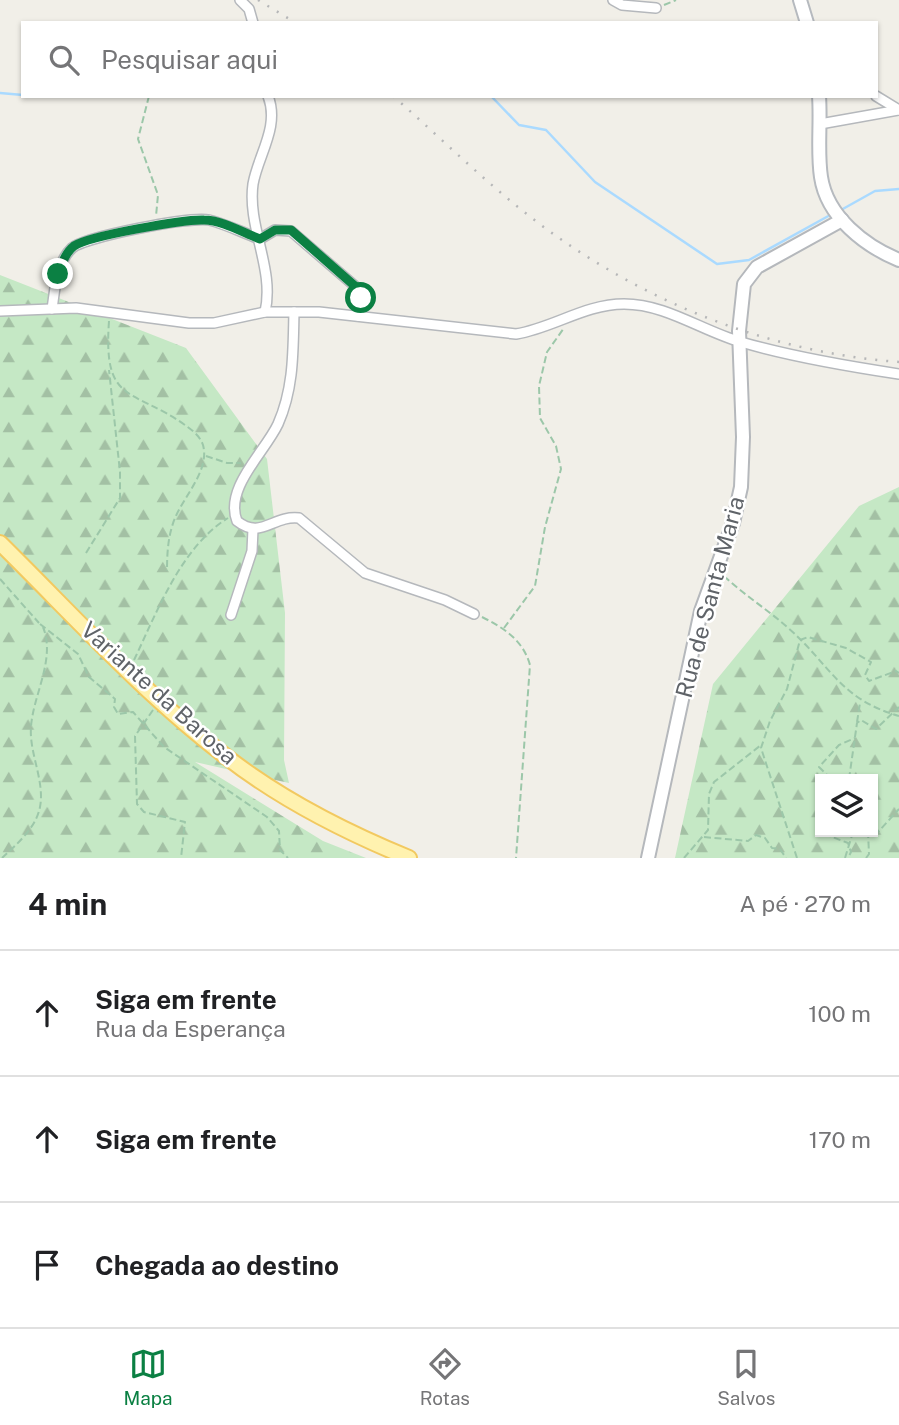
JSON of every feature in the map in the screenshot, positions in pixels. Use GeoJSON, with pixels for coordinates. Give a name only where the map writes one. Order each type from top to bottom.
{"type":"FeatureCollection","features":[{"type":"Feature","properties":{"kind":"main road","name":"Variante da Barosa"},"geometry":{"type":"LineString","coordinates":[[0,543],[129,671],[209,744],[276,792],[345,830],[409,858]]}},
{"type":"Feature","properties":{"kind":"street"},"geometry":{"type":"LineString","coordinates":[[240,0],[249,9],[252,21]]}},
{"type":"Feature","properties":{"kind":"street"},"geometry":{"type":"LineString","coordinates":[[613,0],[622,5],[656,8]]}},
{"type":"Feature","properties":{"kind":"street"},"geometry":{"type":"LineString","coordinates":[[800,0],[806,21]]}},
{"type":"Feature","properties":{"kind":"street"},"geometry":{"type":"LineString","coordinates":[[878,97],[899,110]]}},
{"type":"Feature","properties":{"kind":"street"},"geometry":{"type":"LineString","coordinates":[[265,312],[268,278],[253,203],[253,184],[272,122],[268,98]]}},
{"type":"Feature","properties":{"kind":"street"},"geometry":{"type":"LineString","coordinates":[[819,98],[820,174],[838,214],[876,249],[899,260]]}},
{"type":"Feature","properties":{"kind":"street"},"geometry":{"type":"LineString","coordinates":[[820,124],[899,110]]}},
{"type":"Feature","properties":{"kind":"street","name":"Rua de Santa Maria"},"geometry":{"type":"LineString","coordinates":[[648,858],[692,649],[716,568],[733,523],[741,487],[743,437],[739,342],[744,284],[748,275],[766,261],[838,214]]}},
{"type":"Feature","properties":{"kind":"street"},"geometry":{"type":"LineString","coordinates":[[52,309],[58,274],[72,247],[83,241],[135,231],[154,224],[206,219],[260,239]]}},
{"type":"Feature","properties":{"kind":"street"},"geometry":{"type":"LineString","coordinates":[[260,239],[275,230],[291,230],[356,287],[361,298],[358,316]]}},
{"type":"Feature","properties":{"kind":"street"},"geometry":{"type":"LineString","coordinates":[[0,311],[52,309],[110,312],[189,323],[214,323],[265,312],[294,312],[358,316],[516,334],[533,331],[574,314],[611,305],[648,307],[739,342],[852,367],[899,374]]}},
{"type":"Feature","properties":{"kind":"street"},"geometry":{"type":"LineString","coordinates":[[294,312],[288,395],[277,425],[244,478],[234,514],[237,521],[247,529],[253,529],[290,517],[299,518],[308,522],[347,561],[365,573],[445,600],[474,614]]}},
{"type":"Feature","properties":{"kind":"street"},"geometry":{"type":"LineString","coordinates":[[231,615],[252,551],[253,529]]}},
{"type":"Feature","properties":{"kind":"path"},"geometry":{"type":"LineString","coordinates":[[656,8],[676,0]]}},
{"type":"Feature","properties":{"kind":"path"},"geometry":{"type":"LineString","coordinates":[[148,98],[138,139],[158,195],[154,224]]}},
{"type":"Feature","properties":{"kind":"path"},"geometry":{"type":"LineString","coordinates":[[86,553],[120,498],[120,472],[108,365],[110,312]]}},
{"type":"Feature","properties":{"kind":"path"},"geometry":{"type":"LineString","coordinates":[[504,628],[529,597],[538,574],[545,527],[561,469],[556,446],[540,418],[539,386],[547,352],[574,314]]}},
{"type":"Feature","properties":{"kind":"path"},"geometry":{"type":"LineString","coordinates":[[108,365],[115,382],[123,391],[193,431],[202,441],[205,456],[175,517],[169,540],[167,571]]}},
{"type":"Feature","properties":{"kind":"path"},"geometry":{"type":"LineString","coordinates":[[205,456],[227,463],[256,460]]}},
{"type":"Feature","properties":{"kind":"path"},"geometry":{"type":"LineString","coordinates":[[129,671],[165,594],[199,544],[216,525],[234,514]]}},
{"type":"Feature","properties":{"kind":"path"},"geometry":{"type":"LineString","coordinates":[[716,568],[754,604],[787,626],[839,683],[860,701],[899,716]]}},
{"type":"Feature","properties":{"kind":"path"},"geometry":{"type":"LineString","coordinates":[[0,579],[40,624],[78,654],[89,677],[115,699],[114,707],[118,714],[133,712],[164,747],[267,817],[279,831],[280,849],[288,858]]}},
{"type":"Feature","properties":{"kind":"path"},"geometry":{"type":"LineString","coordinates":[[474,614],[504,628],[522,646],[530,665],[516,858]]}},
{"type":"Feature","properties":{"kind":"path"},"geometry":{"type":"LineString","coordinates":[[2,858],[24,836],[40,807],[31,728],[45,667],[47,639],[40,624]]}},
{"type":"Feature","properties":{"kind":"path"},"geometry":{"type":"LineString","coordinates":[[800,640],[808,637],[862,655],[871,662],[864,675],[869,681],[896,671],[899,673]]}},
{"type":"Feature","properties":{"kind":"path"},"geometry":{"type":"LineString","coordinates":[[684,858],[704,836],[714,782],[762,744],[787,689],[800,640]]}},
{"type":"Feature","properties":{"kind":"path"},"geometry":{"type":"LineString","coordinates":[[850,774],[860,701]]}},
{"type":"Feature","properties":{"kind":"path"},"geometry":{"type":"LineString","coordinates":[[157,706],[141,724],[135,736],[137,804],[144,812],[185,822],[181,858]]}},
{"type":"Feature","properties":{"kind":"path"},"geometry":{"type":"LineString","coordinates":[[857,723],[861,720],[876,729],[899,707]]}},
{"type":"Feature","properties":{"kind":"path"},"geometry":{"type":"LineString","coordinates":[[826,774],[819,767],[839,744],[856,738]]}},
{"type":"Feature","properties":{"kind":"path"},"geometry":{"type":"LineString","coordinates":[[762,744],[797,858]]}},
{"type":"Feature","properties":{"kind":"path"},"geometry":{"type":"LineString","coordinates":[[866,858],[869,854],[868,832],[879,831],[899,809]]}},
{"type":"Feature","properties":{"kind":"path"},"geometry":{"type":"LineString","coordinates":[[704,836],[748,841],[756,835],[765,838],[772,848],[780,849],[786,858]]}},
{"type":"Feature","properties":{"kind":"path"},"geometry":{"type":"LineString","coordinates":[[833,837],[848,842]]}},
{"type":"Feature","properties":{"kind":"path"},"geometry":{"type":"LineString","coordinates":[[847,858],[850,837]]}},
{"type":"Feature","properties":{"kind":"path"},"geometry":{"type":"LineString","coordinates":[[847,858],[851,852],[848,842]]}},
{"type":"Feature","properties":{"kind":"green space"},"geometry":{"type":"Polygon","coordinates":[[[0,275],[186,348],[267,459],[285,613],[284,760],[289,783],[195,762],[323,841],[366,858],[0,858],[0,275]]]}},
{"type":"Feature","properties":{"kind":"green space"},"geometry":{"type":"Polygon","coordinates":[[[899,487],[899,858],[675,858],[713,684],[859,506],[899,487]]]}},
{"type":"Feature","properties":{"kind":"waterway"},"geometry":{"type":"LineString","coordinates":[[0,93],[21,95]]}},
{"type":"Feature","properties":{"kind":"waterway"},"geometry":{"type":"LineString","coordinates":[[493,98],[519,125],[546,130],[595,182],[717,264],[749,260],[832,214]]}},
{"type":"Feature","properties":{"kind":"waterway"},"geometry":{"type":"LineString","coordinates":[[841,210],[875,191],[899,189]]}},
{"type":"Feature","properties":{"kind":"railway"},"geometry":{"type":"LineString","coordinates":[[258,0],[293,21]]}},
{"type":"Feature","properties":{"kind":"railway"},"geometry":{"type":"LineString","coordinates":[[395,98],[522,210],[581,253],[623,278],[710,319],[756,335],[850,356],[899,362]]}},
{"type":"Feature","properties":{"kind":"route"},"geometry":{"type":"LineString","coordinates":[[58,274],[72,247],[83,241],[135,231],[154,224],[206,219],[260,239],[275,230],[291,230],[356,287],[361,298]]}}]}
